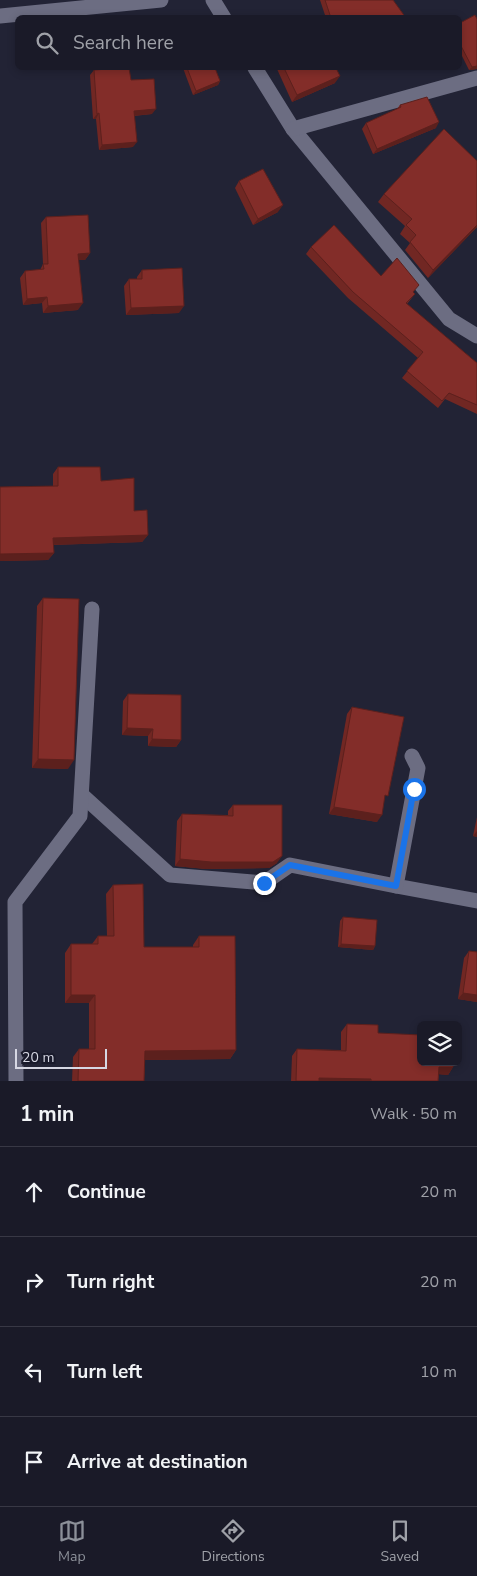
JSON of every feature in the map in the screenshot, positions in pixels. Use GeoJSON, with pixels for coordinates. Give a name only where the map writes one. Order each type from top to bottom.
{"type":"FeatureCollection","features":[{"type":"Feature","properties":{"kind":"street"},"geometry":{"type":"LineString","coordinates":[[0,16],[160,0]]}},
{"type":"Feature","properties":{"kind":"street"},"geometry":{"type":"LineString","coordinates":[[213,0],[222,15]]}},
{"type":"Feature","properties":{"kind":"street"},"geometry":{"type":"LineString","coordinates":[[256,70],[293,129],[449,319],[477,336]]}},
{"type":"Feature","properties":{"kind":"street"},"geometry":{"type":"LineString","coordinates":[[293,129],[477,78]]}},
{"type":"Feature","properties":{"kind":"street"},"geometry":{"type":"LineString","coordinates":[[16,1081],[15,902],[80,816],[92,609]]}},
{"type":"Feature","properties":{"kind":"street"},"geometry":{"type":"LineString","coordinates":[[396,886],[418,768],[412,756]]}},
{"type":"Feature","properties":{"kind":"street"},"geometry":{"type":"LineString","coordinates":[[82,796],[170,875],[264,883],[290,865],[477,901]]}},
{"type":"Feature","properties":{"kind":"building"},"geometry":{"type":"Polygon","coordinates":[[[325,0],[393,0],[404,15],[330,15],[325,0]]]}},
{"type":"Feature","properties":{"kind":"building"},"geometry":{"type":"Polygon","coordinates":[[[475,15],[477,19],[477,66],[472,67],[462,48],[462,22],[475,15]]]}},
{"type":"Feature","properties":{"kind":"building"},"geometry":{"type":"Polygon","coordinates":[[[94,70],[129,70],[131,80],[154,79],[156,109],[134,111],[137,142],[102,145],[99,113],[97,114],[94,70]]]}},
{"type":"Feature","properties":{"kind":"building"},"geometry":{"type":"Polygon","coordinates":[[[188,70],[216,70],[220,81],[196,91],[188,70]]]}},
{"type":"Feature","properties":{"kind":"building"},"geometry":{"type":"Polygon","coordinates":[[[285,70],[337,70],[340,76],[297,95],[285,70]]]}},
{"type":"Feature","properties":{"kind":"building"},"geometry":{"type":"Polygon","coordinates":[[[427,97],[439,122],[377,149],[366,123],[401,107],[400,105],[427,97]]]}},
{"type":"Feature","properties":{"kind":"building"},"geometry":{"type":"Polygon","coordinates":[[[444,129],[477,161],[477,225],[433,270],[410,242],[416,235],[406,225],[412,219],[384,194],[444,129]]]}},
{"type":"Feature","properties":{"kind":"building"},"geometry":{"type":"Polygon","coordinates":[[[263,169],[283,205],[258,219],[239,181],[263,169]]]}},
{"type":"Feature","properties":{"kind":"building"},"geometry":{"type":"Polygon","coordinates":[[[88,215],[90,253],[78,254],[83,303],[48,306],[47,297],[27,299],[25,271],[44,269],[43,264],[48,264],[46,217],[88,215]]]}},
{"type":"Feature","properties":{"kind":"building"},"geometry":{"type":"Polygon","coordinates":[[[334,225],[381,276],[397,258],[419,285],[413,292],[415,294],[406,303],[477,363],[477,405],[449,393],[442,401],[407,371],[423,352],[353,292],[311,247],[334,225]]]}},
{"type":"Feature","properties":{"kind":"building"},"geometry":{"type":"Polygon","coordinates":[[[182,268],[184,306],[131,308],[129,279],[142,279],[142,270],[182,268]]]}},
{"type":"Feature","properties":{"kind":"building"},"geometry":{"type":"Polygon","coordinates":[[[58,467],[100,467],[101,481],[134,478],[134,511],[147,510],[148,535],[53,538],[54,553],[0,554],[0,487],[58,486],[58,467]]]}},
{"type":"Feature","properties":{"kind":"building"},"geometry":{"type":"Polygon","coordinates":[[[43,598],[79,599],[74,760],[38,759],[43,598]]]}},
{"type":"Feature","properties":{"kind":"building"},"geometry":{"type":"Polygon","coordinates":[[[128,694],[181,695],[181,740],[152,739],[153,729],[127,728],[128,694]]]}},
{"type":"Feature","properties":{"kind":"building"},"geometry":{"type":"Polygon","coordinates":[[[352,707],[404,717],[388,796],[385,795],[382,815],[334,807],[352,707]]]}},
{"type":"Feature","properties":{"kind":"building"},"geometry":{"type":"Polygon","coordinates":[[[233,805],[282,805],[282,856],[273,862],[211,862],[180,859],[182,814],[233,816],[233,805]]]}},
{"type":"Feature","properties":{"kind":"building"},"geometry":{"type":"Polygon","coordinates":[[[143,884],[144,947],[199,947],[199,936],[235,936],[236,1050],[145,1051],[144,1081],[78,1081],[79,1049],[95,1049],[95,995],[71,995],[71,944],[98,944],[98,936],[114,936],[113,885],[143,884]]]}},
{"type":"Feature","properties":{"kind":"building"},"geometry":{"type":"Polygon","coordinates":[[[343,917],[377,920],[375,946],[341,944],[343,917]]]}},
{"type":"Feature","properties":{"kind":"building"},"geometry":{"type":"Polygon","coordinates":[[[469,951],[477,952],[477,995],[463,993],[469,951]]]}},
{"type":"Feature","properties":{"kind":"building"},"geometry":{"type":"Polygon","coordinates":[[[347,1024],[378,1025],[378,1033],[417,1035],[417,1066],[453,1067],[439,1067],[438,1081],[371,1081],[371,1079],[319,1078],[319,1081],[296,1081],[297,1049],[346,1051],[347,1024]]]}},
{"type":"Feature","properties":{"kind":"route"},"geometry":{"type":"LineString","coordinates":[[264,883],[290,865],[396,886],[414,789]]}}]}
